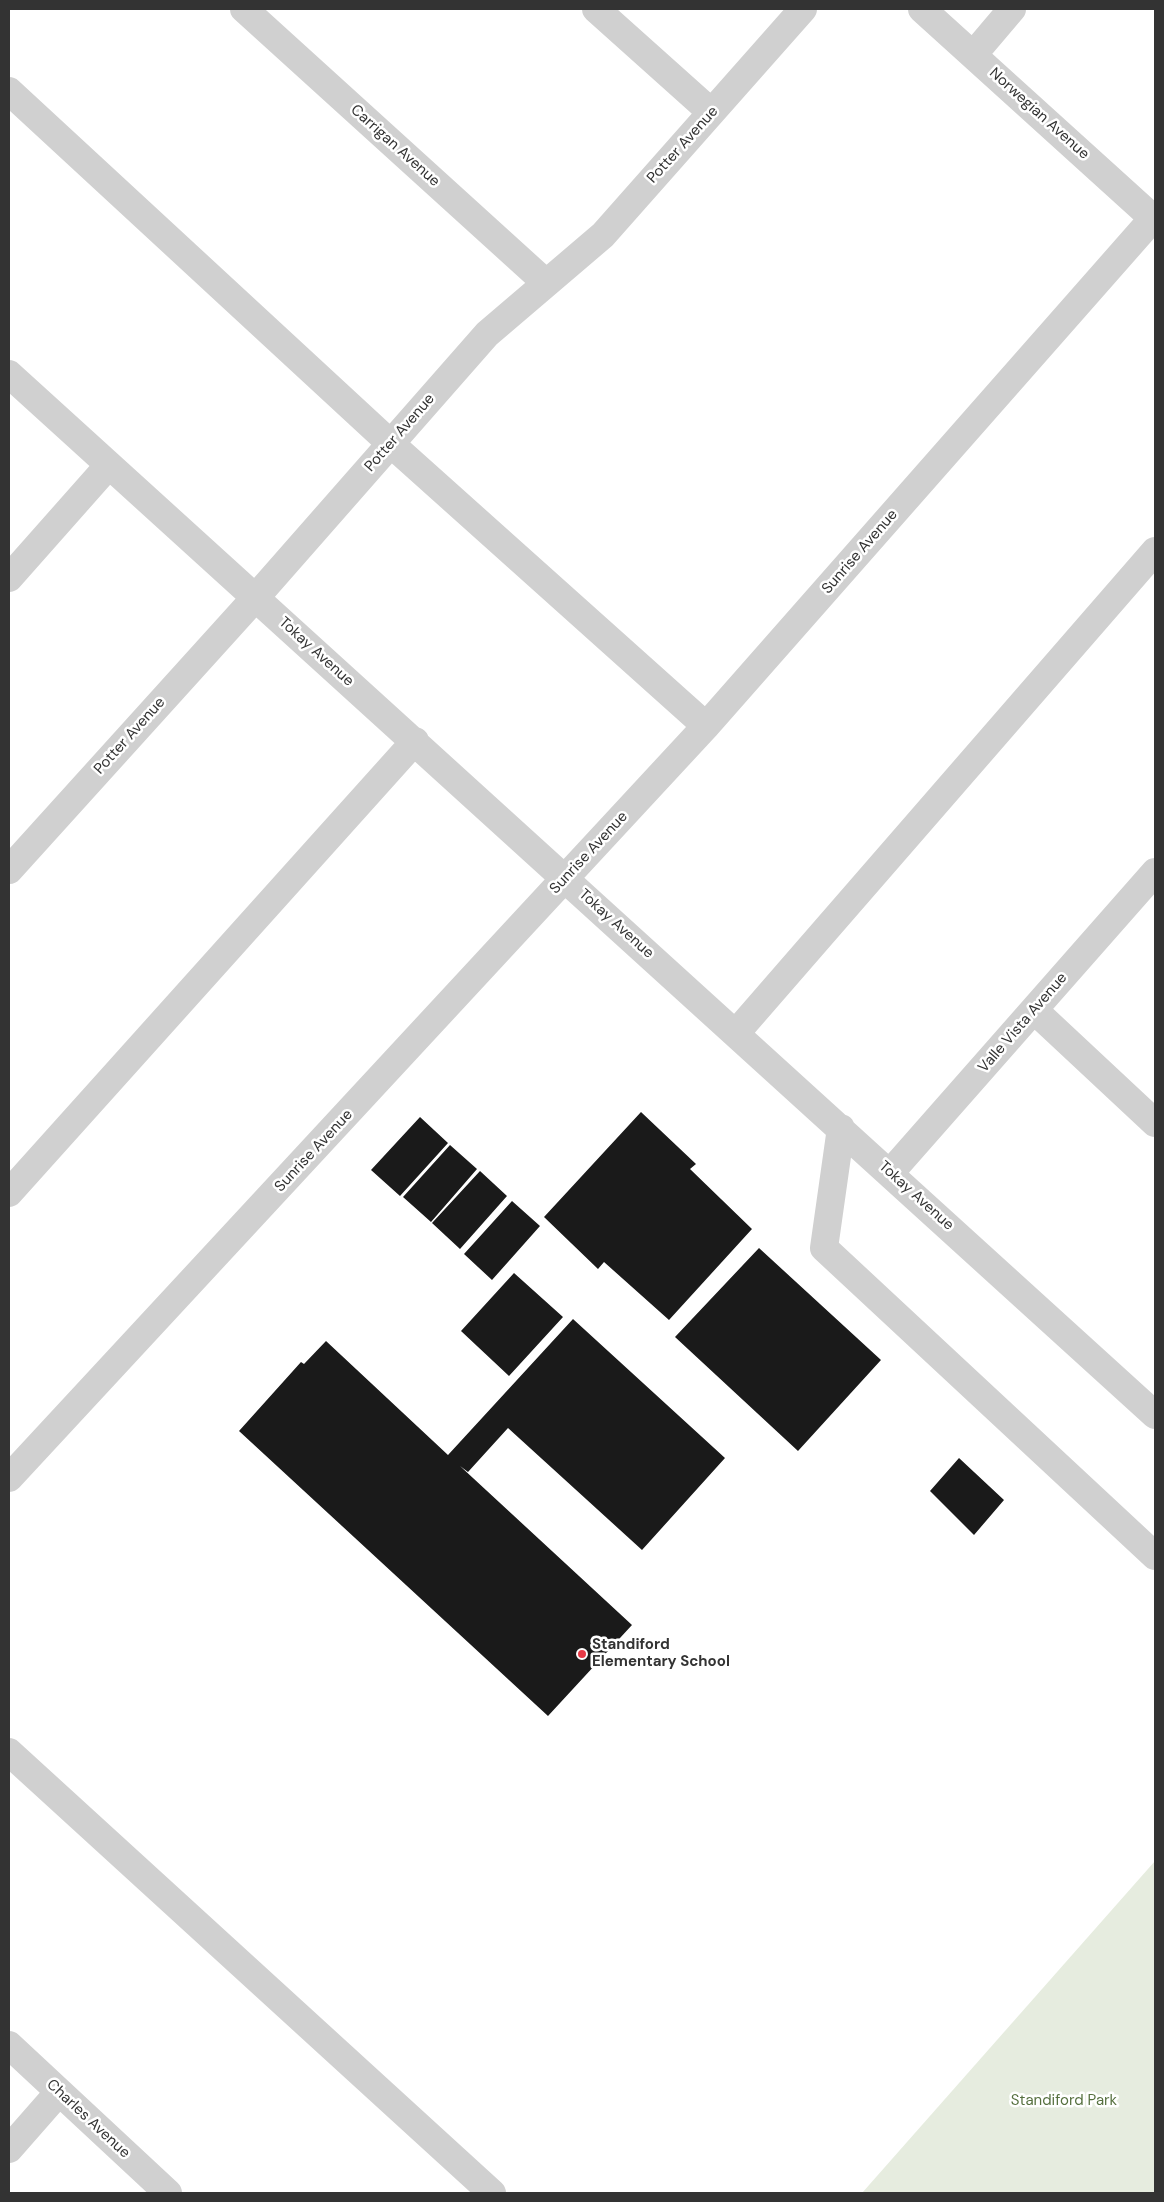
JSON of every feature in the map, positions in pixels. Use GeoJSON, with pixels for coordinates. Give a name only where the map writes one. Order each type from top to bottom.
{"type":"FeatureCollection","features":[{"type":"Feature","properties":{"kind":"street","name":"Carrigan Avenue"},"geometry":{"type":"LineString","coordinates":[[244,9],[546,283]]}},
{"type":"Feature","properties":{"kind":"street"},"geometry":{"type":"LineString","coordinates":[[596,9],[711,112]]}},
{"type":"Feature","properties":{"kind":"street","name":"Potter Avenue"},"geometry":{"type":"LineString","coordinates":[[9,870],[256,597],[487,334],[603,235],[803,9]]}},
{"type":"Feature","properties":{"kind":"street","name":"Norwegian Avenue"},"geometry":{"type":"LineString","coordinates":[[922,9],[1155,218]]}},
{"type":"Feature","properties":{"kind":"street"},"geometry":{"type":"LineString","coordinates":[[973,55],[1012,9]]}},
{"type":"Feature","properties":{"kind":"street"},"geometry":{"type":"LineString","coordinates":[[9,91],[390,443],[706,726]]}},
{"type":"Feature","properties":{"kind":"street","name":"Sunrise Avenue"},"geometry":{"type":"LineString","coordinates":[[9,1478],[706,726],[1155,218]]}},
{"type":"Feature","properties":{"kind":"street","name":"Tokay Avenue"},"geometry":{"type":"LineString","coordinates":[[9,374],[1155,1415]]}},
{"type":"Feature","properties":{"kind":"street"},"geometry":{"type":"LineString","coordinates":[[9,578],[109,465]]}},
{"type":"Feature","properties":{"kind":"street"},"geometry":{"type":"LineString","coordinates":[[736,1033],[1155,552]]}},
{"type":"Feature","properties":{"kind":"street"},"geometry":{"type":"LineString","coordinates":[[9,1193],[415,741]]}},
{"type":"Feature","properties":{"kind":"street","name":"Valle Vista Avenue"},"geometry":{"type":"LineString","coordinates":[[890,1173],[1155,872]]}},
{"type":"Feature","properties":{"kind":"street"},"geometry":{"type":"LineString","coordinates":[[1034,1010],[1155,1123]]}},
{"type":"Feature","properties":{"kind":"street"},"geometry":{"type":"LineString","coordinates":[[841,1128],[824,1248],[1155,1556]]}},
{"type":"Feature","properties":{"kind":"street"},"geometry":{"type":"LineString","coordinates":[[9,1752],[492,2193]]}},
{"type":"Feature","properties":{"kind":"street","name":"Charles Avenue"},"geometry":{"type":"LineString","coordinates":[[9,2045],[168,2193]]}},
{"type":"Feature","properties":{"kind":"street"},"geometry":{"type":"LineString","coordinates":[[9,2149],[58,2092]]}},
{"type":"Feature","properties":{"kind":"green space","name":"Standiford Park"},"geometry":{"type":"Polygon","coordinates":[[[1155,1861],[1155,2193],[862,2193],[1155,1861]]]}},
{"type":"Feature","properties":{"kind":"building"},"geometry":{"type":"Polygon","coordinates":[[[641,1112],[696,1164],[690,1169],[752,1229],[669,1320],[604,1262],[598,1269],[544,1217],[641,1112]]]}},
{"type":"Feature","properties":{"kind":"building"},"geometry":{"type":"Polygon","coordinates":[[[420,1117],[448,1143],[400,1196],[371,1170],[420,1117]]]}},
{"type":"Feature","properties":{"kind":"building"},"geometry":{"type":"Polygon","coordinates":[[[450,1145],[477,1169],[431,1222],[403,1197],[450,1145]]]}},
{"type":"Feature","properties":{"kind":"building"},"geometry":{"type":"Polygon","coordinates":[[[480,1171],[507,1196],[460,1249],[432,1223],[480,1171]]]}},
{"type":"Feature","properties":{"kind":"building"},"geometry":{"type":"Polygon","coordinates":[[[512,1201],[540,1226],[492,1280],[464,1254],[512,1201]]]}},
{"type":"Feature","properties":{"kind":"building"},"geometry":{"type":"Polygon","coordinates":[[[759,1248],[881,1360],[798,1451],[675,1337],[759,1248]]]}},
{"type":"Feature","properties":{"kind":"building"},"geometry":{"type":"Polygon","coordinates":[[[514,1273],[563,1317],[509,1376],[461,1331],[514,1273]]]}},
{"type":"Feature","properties":{"kind":"building"},"geometry":{"type":"Polygon","coordinates":[[[573,1319],[725,1458],[642,1550],[508,1428],[468,1472],[460,1466],[632,1625],[548,1716],[239,1431],[301,1362],[304,1364],[326,1341],[448,1455],[573,1319]]]}},
{"type":"Feature","properties":{"kind":"building"},"geometry":{"type":"Polygon","coordinates":[[[959,1458],[1004,1500],[974,1535],[930,1491],[959,1458]]]}},
{"type":"Feature","properties":{"kind":"place","name":"Standiford Elementary School"},"geometry":{"type":"Point","coordinates":[582,1654]}}]}
